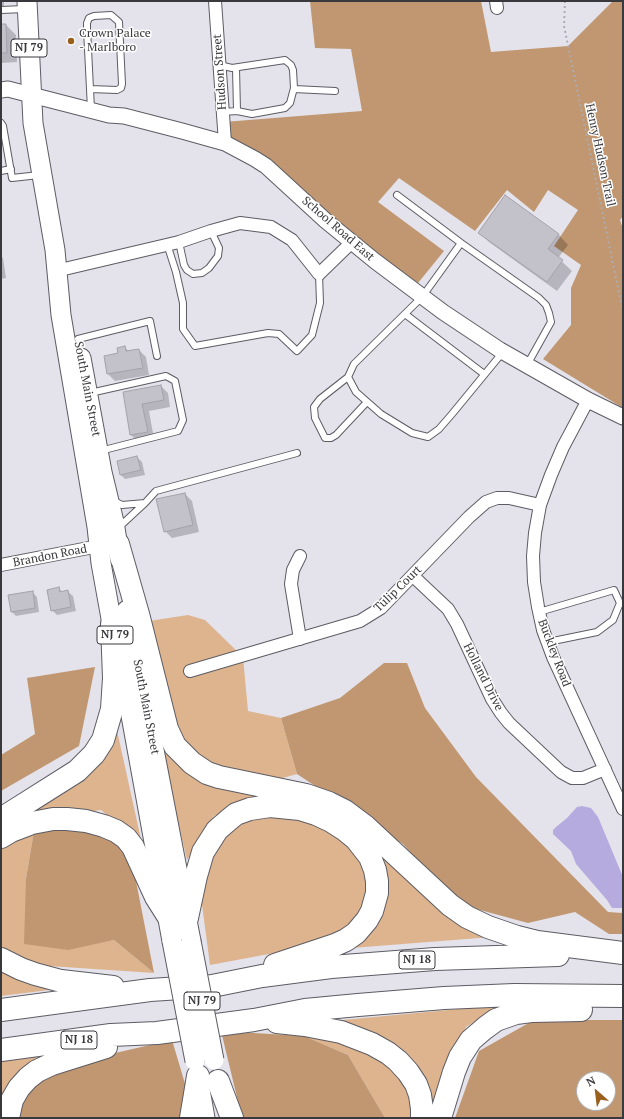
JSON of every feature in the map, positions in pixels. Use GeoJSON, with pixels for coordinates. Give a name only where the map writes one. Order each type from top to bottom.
{"type":"FeatureCollection","features":[{"type":"Feature","properties":{"kind":"highway"},"geometry":{"type":"LineString","coordinates":[[111,540],[138,614],[167,729],[176,746],[192,763],[207,773],[219,777],[306,795],[329,803],[345,811],[365,826],[450,905],[467,917],[488,927],[537,942],[623,954]]}},
{"type":"Feature","properties":{"kind":"highway"},"geometry":{"type":"LineString","coordinates":[[1,819],[77,771],[94,754],[103,740],[112,709],[114,678],[112,624]]}},
{"type":"Feature","properties":{"kind":"highway"},"geometry":{"type":"LineString","coordinates":[[1,837],[11,831],[32,823],[53,819],[86,821],[116,831],[126,838],[133,847],[156,897],[177,917],[206,845],[217,830],[236,814],[250,809],[270,806],[300,809],[331,821],[356,839],[370,857],[375,870],[376,893],[372,911],[367,920],[356,933],[335,946],[212,986]]}},
{"type":"Feature","properties":{"kind":"highway","name":"NJ 18"},"geometry":{"type":"LineString","coordinates":[[1,1010],[150,990],[212,986],[262,976],[399,961],[623,954]]}},
{"type":"Feature","properties":{"kind":"highway"},"geometry":{"type":"LineString","coordinates":[[1,958],[34,974],[61,981],[150,990]]}},
{"type":"Feature","properties":{"kind":"highway","name":"NJ 18"},"geometry":{"type":"LineString","coordinates":[[1,1050],[254,1020],[305,1010],[444,998],[514,995],[623,996]]}},
{"type":"Feature","properties":{"kind":"highway"},"geometry":{"type":"LineString","coordinates":[[440,1118],[460,1057],[477,1034],[496,1020],[510,1015],[530,1011],[623,1009]]}},
{"type":"Feature","properties":{"kind":"highway"},"geometry":{"type":"LineString","coordinates":[[254,1020],[327,1028],[354,1036],[388,1053],[408,1072],[416,1084],[420,1095],[422,1118]]}},
{"type":"Feature","properties":{"kind":"highway"},"geometry":{"type":"LineString","coordinates":[[8,1118],[12,1100],[18,1088],[36,1071],[77,1055],[157,1032]]}},
{"type":"Feature","properties":{"kind":"highway"},"geometry":{"type":"LineString","coordinates":[[190,1118],[206,1070]]}},
{"type":"Feature","properties":{"kind":"highway"},"geometry":{"type":"LineString","coordinates":[[206,1070],[232,1118]]}},
{"type":"Feature","properties":{"kind":"main road","name":"NJ 79"},"geometry":{"type":"LineString","coordinates":[[27,5],[31,95]]}},
{"type":"Feature","properties":{"kind":"main road","name":"South Main Street"},"geometry":{"type":"LineString","coordinates":[[31,95],[33,123],[55,250],[73,314],[98,452],[108,498],[111,540],[112,624],[177,917],[191,941],[206,1070],[205,1118]]}},
{"type":"Feature","properties":{"kind":"main road","name":"South Main Street"},"geometry":{"type":"LineString","coordinates":[[55,250],[61,315],[97,527],[111,540],[128,617],[177,917],[172,941],[206,1070],[224,1118]]}},
{"type":"Feature","properties":{"kind":"street","name":"Hudson Street"},"geometry":{"type":"LineString","coordinates":[[215,1],[225,143]]}},
{"type":"Feature","properties":{"kind":"street","name":"School Road East"},"geometry":{"type":"LineString","coordinates":[[1,90],[8,89],[91,111],[109,115],[124,116],[225,143],[266,166],[326,221],[375,261],[442,312],[527,366],[588,400],[623,417]]}},
{"type":"Feature","properties":{"kind":"street"},"geometry":{"type":"LineString","coordinates":[[60,270],[179,242],[240,223],[271,226],[292,240],[319,274],[352,242]]}},
{"type":"Feature","properties":{"kind":"street","name":"Buckley Road"},"geometry":{"type":"LineString","coordinates":[[588,400],[563,447],[551,474],[540,505],[533,556],[534,582],[539,612],[548,642],[623,809]]}},
{"type":"Feature","properties":{"kind":"street","name":"Tulip Court"},"geometry":{"type":"LineString","coordinates":[[190,671],[360,621],[381,608],[469,517],[486,502],[497,498],[509,498],[540,505]]}},
{"type":"Feature","properties":{"kind":"street","name":"Brandon Road"},"geometry":{"type":"LineString","coordinates":[[1,565],[111,540]]}},
{"type":"Feature","properties":{"kind":"street"},"geometry":{"type":"LineString","coordinates":[[300,556],[293,570],[291,584],[300,638]]}},
{"type":"Feature","properties":{"kind":"street","name":"Holland Drive"},"geometry":{"type":"LineString","coordinates":[[413,576],[448,609],[457,624],[492,699],[510,723],[561,772],[572,778],[583,778],[605,769]]}},
{"type":"Feature","properties":{"kind":"lane"},"geometry":{"type":"LineString","coordinates":[[1,10],[27,5]]}},
{"type":"Feature","properties":{"kind":"lane"},"geometry":{"type":"LineString","coordinates":[[90,89],[117,90],[121,88],[119,22],[110,15],[94,16],[90,18],[87,23],[90,89],[91,111]]}},
{"type":"Feature","properties":{"kind":"lane"},"geometry":{"type":"LineString","coordinates":[[219,65],[236,68],[285,60],[291,65],[293,70],[294,89],[290,104],[285,108],[252,114],[237,111],[222,112]]}},
{"type":"Feature","properties":{"kind":"lane"},"geometry":{"type":"LineString","coordinates":[[236,68],[237,111]]}},
{"type":"Feature","properties":{"kind":"lane"},"geometry":{"type":"LineString","coordinates":[[294,89],[335,91]]}},
{"type":"Feature","properties":{"kind":"lane"},"geometry":{"type":"LineString","coordinates":[[1,122],[12,178],[42,175]]}},
{"type":"Feature","properties":{"kind":"lane"},"geometry":{"type":"LineString","coordinates":[[1,171],[10,169]]}},
{"type":"Feature","properties":{"kind":"lane"},"geometry":{"type":"LineString","coordinates":[[397,196],[539,298],[546,305],[550,313],[550,322],[527,366]]}},
{"type":"Feature","properties":{"kind":"lane"},"geometry":{"type":"LineString","coordinates":[[179,242],[184,265],[187,270],[194,274],[202,274],[209,268],[218,256],[219,248],[211,231]]}},
{"type":"Feature","properties":{"kind":"lane"},"geometry":{"type":"LineString","coordinates":[[367,402],[336,435],[331,438],[325,438],[315,418],[314,407],[320,399],[348,377],[354,364],[422,297],[461,242]]}},
{"type":"Feature","properties":{"kind":"lane"},"geometry":{"type":"LineString","coordinates":[[167,244],[176,272],[183,303],[184,329],[195,346],[268,333],[279,334],[297,351],[312,335],[320,303],[319,274]]}},
{"type":"Feature","properties":{"kind":"lane"},"geometry":{"type":"LineString","coordinates":[[405,314],[484,374]]}},
{"type":"Feature","properties":{"kind":"lane"},"geometry":{"type":"LineString","coordinates":[[78,340],[150,321],[157,356]]}},
{"type":"Feature","properties":{"kind":"lane"},"geometry":{"type":"LineString","coordinates":[[348,377],[356,392],[381,414],[412,434],[428,436],[439,429],[503,352]]}},
{"type":"Feature","properties":{"kind":"lane"},"geometry":{"type":"LineString","coordinates":[[88,394],[166,376],[175,381],[183,420],[178,431],[98,452]]}},
{"type":"Feature","properties":{"kind":"lane"},"geometry":{"type":"LineString","coordinates":[[111,540],[156,491],[297,453]]}},
{"type":"Feature","properties":{"kind":"lane"},"geometry":{"type":"LineString","coordinates":[[108,498],[122,505],[146,503]]}},
{"type":"Feature","properties":{"kind":"lane"},"geometry":{"type":"LineString","coordinates":[[539,612],[614,590],[620,603],[613,620],[597,632],[548,642]]}},
{"type":"Feature","properties":{"kind":"path","name":"Henry Hudson Trail"},"geometry":{"type":"LineString","coordinates":[[565,1],[564,26],[623,312]]}},
{"type":"Feature","properties":{"kind":"shaded area"},"geometry":{"type":"Polygon","coordinates":[[[310,1],[481,1],[491,52],[568,46],[613,1],[623,1],[623,216],[620,220],[623,229],[623,408],[543,359],[571,325],[571,288],[581,265],[554,246],[578,210],[548,190],[534,212],[507,190],[475,231],[399,178],[378,202],[444,251],[418,283],[324,221],[221,141],[224,122],[362,111],[351,49],[315,48],[310,1]]]}},
{"type":"Feature","properties":{"kind":"shaded area"},"geometry":{"type":"Polygon","coordinates":[[[188,615],[205,620],[243,657],[248,711],[281,718],[297,774],[268,782],[205,762],[180,743],[149,621],[188,615]]]}},
{"type":"Feature","properties":{"kind":"shaded area"},"geometry":{"type":"Polygon","coordinates":[[[384,663],[407,663],[425,708],[476,777],[608,912],[623,913],[623,934],[609,934],[575,912],[528,923],[458,904],[403,844],[297,774],[281,718],[340,698],[384,663]]]}},
{"type":"Feature","properties":{"kind":"shaded area"},"geometry":{"type":"Polygon","coordinates":[[[95,667],[79,746],[1,791],[1,755],[35,734],[27,678],[95,667]]]}},
{"type":"Feature","properties":{"kind":"shaded area"},"geometry":{"type":"Polygon","coordinates":[[[116,726],[142,844],[101,810],[6,822],[116,726]]]}},
{"type":"Feature","properties":{"kind":"shaded area"},"geometry":{"type":"Polygon","coordinates":[[[158,737],[261,797],[214,816],[187,860],[158,737]]]}},
{"type":"Feature","properties":{"kind":"shaded area"},"geometry":{"type":"Polygon","coordinates":[[[582,806],[591,808],[598,817],[623,877],[623,908],[612,908],[576,864],[571,851],[553,834],[553,830],[556,827],[577,807],[582,806]]]}},
{"type":"Feature","properties":{"kind":"shaded area"},"geometry":{"type":"Polygon","coordinates":[[[273,811],[327,826],[355,848],[368,875],[363,906],[344,930],[317,945],[210,965],[201,897],[213,852],[233,825],[273,811]]]}},
{"type":"Feature","properties":{"kind":"shaded area"},"geometry":{"type":"Polygon","coordinates":[[[76,826],[121,841],[135,876],[154,973],[114,940],[68,950],[24,944],[26,879],[34,831],[76,826]]]}},
{"type":"Feature","properties":{"kind":"shaded area"},"geometry":{"type":"Polygon","coordinates":[[[34,831],[26,879],[68,949],[114,940],[154,973],[19,964],[1,949],[1,843],[34,831]]]}},
{"type":"Feature","properties":{"kind":"shaded area"},"geometry":{"type":"Polygon","coordinates":[[[370,840],[492,937],[339,949],[376,919],[388,881],[370,840]]]}},
{"type":"Feature","properties":{"kind":"shaded area"},"geometry":{"type":"Polygon","coordinates":[[[1,967],[57,989],[1,996],[1,967]]]}},
{"type":"Feature","properties":{"kind":"shaded area"},"geometry":{"type":"Polygon","coordinates":[[[501,1005],[466,1027],[442,1081],[432,1118],[423,1077],[384,1038],[332,1021],[501,1005]]]}},
{"type":"Feature","properties":{"kind":"shaded area"},"geometry":{"type":"Polygon","coordinates":[[[534,1020],[623,1020],[623,1118],[455,1118],[479,1051],[534,1020]]]}},
{"type":"Feature","properties":{"kind":"shaded area"},"geometry":{"type":"Polygon","coordinates":[[[221,1031],[304,1036],[348,1055],[385,1118],[242,1118],[221,1031]]]}},
{"type":"Feature","properties":{"kind":"shaded area"},"geometry":{"type":"Polygon","coordinates":[[[304,1036],[332,1037],[385,1055],[411,1097],[413,1118],[385,1118],[348,1055],[304,1036]]]}},
{"type":"Feature","properties":{"kind":"shaded area"},"geometry":{"type":"Polygon","coordinates":[[[172,1040],[186,1087],[181,1118],[18,1118],[24,1088],[54,1067],[172,1040]]]}},
{"type":"Feature","properties":{"kind":"shaded area"},"geometry":{"type":"Polygon","coordinates":[[[39,1055],[7,1087],[1,1106],[1,1060],[39,1055]]]}},
{"type":"Feature","properties":{"kind":"building"},"geometry":{"type":"Polygon","coordinates":[[[1,24],[6,24],[7,53],[1,53],[1,24]]]}},
{"type":"Feature","properties":{"kind":"building"},"geometry":{"type":"Polygon","coordinates":[[[505,195],[559,234],[548,249],[563,260],[547,282],[478,233],[505,195]]]}},
{"type":"Feature","properties":{"kind":"building"},"geometry":{"type":"Polygon","coordinates":[[[125,346],[126,351],[139,349],[143,368],[107,374],[104,356],[118,353],[117,348],[125,346]]]}},
{"type":"Feature","properties":{"kind":"building"},"geometry":{"type":"Polygon","coordinates":[[[161,385],[164,400],[142,404],[148,432],[130,435],[123,392],[161,385]]]}},
{"type":"Feature","properties":{"kind":"building"},"geometry":{"type":"Polygon","coordinates":[[[137,456],[141,470],[120,475],[117,461],[137,456]]]}},
{"type":"Feature","properties":{"kind":"building"},"geometry":{"type":"Polygon","coordinates":[[[185,493],[193,525],[164,532],[156,499],[185,493]]]}},
{"type":"Feature","properties":{"kind":"building"},"geometry":{"type":"Polygon","coordinates":[[[59,587],[60,592],[68,590],[71,607],[51,611],[47,590],[59,587]]]}},
{"type":"Feature","properties":{"kind":"building"},"geometry":{"type":"Polygon","coordinates":[[[33,591],[35,608],[11,612],[8,595],[33,591]]]}},
{"type":"Feature","properties":{"kind":"place","name":"Crown Palace - Marlboro"},"geometry":{"type":"Point","coordinates":[71,41]}}]}
